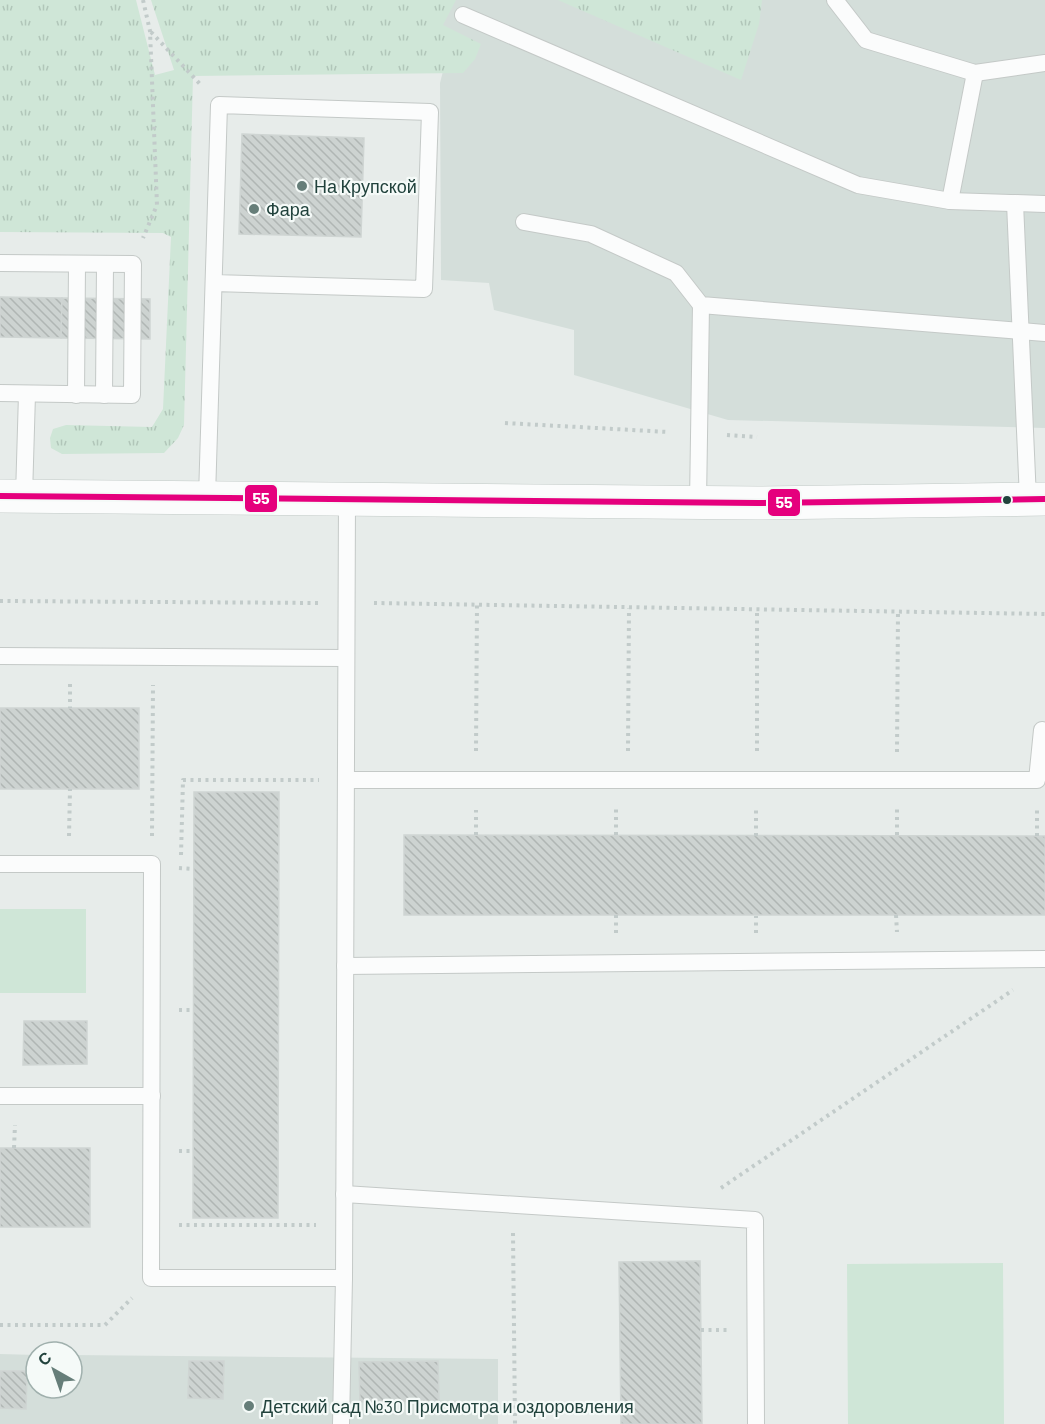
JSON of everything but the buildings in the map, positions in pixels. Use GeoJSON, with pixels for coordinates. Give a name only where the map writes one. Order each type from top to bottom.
{"type":"FeatureCollection","features":[{"type":"Feature","properties":{"kind":"main road"},"geometry":{"type":"LineString","coordinates":[[12,496],[758,503],[1037,499]]}},
{"type":"Feature","properties":{"kind":"lane"},"geometry":{"type":"LineString","coordinates":[[835,0],[866,40],[975,73],[1045,63]]}},
{"type":"Feature","properties":{"kind":"lane"},"geometry":{"type":"LineString","coordinates":[[463,15],[858,185],[950,201],[1045,204]]}},
{"type":"Feature","properties":{"kind":"lane"},"geometry":{"type":"LineString","coordinates":[[950,201],[975,73]]}},
{"type":"Feature","properties":{"kind":"lane"},"geometry":{"type":"LineString","coordinates":[[207,497],[219,105],[430,111],[424,289],[214,283]]}},
{"type":"Feature","properties":{"kind":"lane"},"geometry":{"type":"LineString","coordinates":[[1015,203],[1019,332],[1037,499]]}},
{"type":"Feature","properties":{"kind":"lane"},"geometry":{"type":"LineString","coordinates":[[524,222],[591,234],[676,273],[701,305],[698,502]]}},
{"type":"Feature","properties":{"kind":"lane"},"geometry":{"type":"LineString","coordinates":[[0,263],[133,264],[132,395],[0,393]]}},
{"type":"Feature","properties":{"kind":"lane"},"geometry":{"type":"LineString","coordinates":[[76,395],[78,264]]}},
{"type":"Feature","properties":{"kind":"lane"},"geometry":{"type":"LineString","coordinates":[[104,395],[105,264]]}},
{"type":"Feature","properties":{"kind":"lane"},"geometry":{"type":"LineString","coordinates":[[701,305],[1045,333]]}},
{"type":"Feature","properties":{"kind":"lane"},"geometry":{"type":"LineString","coordinates":[[12,496],[27,394]]}},
{"type":"Feature","properties":{"kind":"lane"},"geometry":{"type":"LineString","coordinates":[[341,1424],[345,1194],[347,498]]}},
{"type":"Feature","properties":{"kind":"lane"},"geometry":{"type":"LineString","coordinates":[[0,656],[346,658]]}},
{"type":"Feature","properties":{"kind":"lane"},"geometry":{"type":"LineString","coordinates":[[346,780],[1037,780],[1042,730]]}},
{"type":"Feature","properties":{"kind":"lane"},"geometry":{"type":"LineString","coordinates":[[0,864],[152,864],[151,1278],[344,1278]]}},
{"type":"Feature","properties":{"kind":"lane"},"geometry":{"type":"LineString","coordinates":[[345,966],[1045,959]]}},
{"type":"Feature","properties":{"kind":"lane"},"geometry":{"type":"LineString","coordinates":[[0,1096],[152,1096]]}},
{"type":"Feature","properties":{"kind":"lane"},"geometry":{"type":"LineString","coordinates":[[345,1194],[755,1220],[756,1424]]}},
{"type":"Feature","properties":{"kind":"path"},"geometry":{"type":"LineString","coordinates":[[133,264],[157,205],[150,31],[143,0]]}},
{"type":"Feature","properties":{"kind":"path"},"geometry":{"type":"LineString","coordinates":[[150,31],[219,105]]}},
{"type":"Feature","properties":{"kind":"path"},"geometry":{"type":"LineString","coordinates":[[505,423],[758,437]]}},
{"type":"Feature","properties":{"kind":"path"},"geometry":{"type":"LineString","coordinates":[[0,601],[346,603],[1045,614]]}},
{"type":"Feature","properties":{"kind":"path"},"geometry":{"type":"LineString","coordinates":[[476,780],[477,605]]}},
{"type":"Feature","properties":{"kind":"path"},"geometry":{"type":"LineString","coordinates":[[628,781],[629,608]]}},
{"type":"Feature","properties":{"kind":"path"},"geometry":{"type":"LineString","coordinates":[[756,836],[757,610]]}},
{"type":"Feature","properties":{"kind":"path"},"geometry":{"type":"LineString","coordinates":[[897,836],[898,612]]}},
{"type":"Feature","properties":{"kind":"path"},"geometry":{"type":"LineString","coordinates":[[152,864],[153,657]]}},
{"type":"Feature","properties":{"kind":"path"},"geometry":{"type":"LineString","coordinates":[[194,868],[181,868],[183,780],[346,780]]}},
{"type":"Feature","properties":{"kind":"path"},"geometry":{"type":"LineString","coordinates":[[69,864],[70,789]]}},
{"type":"Feature","properties":{"kind":"path"},"geometry":{"type":"LineString","coordinates":[[1037,804],[1037,836]]}},
{"type":"Feature","properties":{"kind":"path"},"geometry":{"type":"LineString","coordinates":[[476,814],[476,835]]}},
{"type":"Feature","properties":{"kind":"path"},"geometry":{"type":"LineString","coordinates":[[616,814],[616,835]]}},
{"type":"Feature","properties":{"kind":"path"},"geometry":{"type":"LineString","coordinates":[[616,915],[616,944]]}},
{"type":"Feature","properties":{"kind":"path"},"geometry":{"type":"LineString","coordinates":[[681,1215],[1016,988]]}},
{"type":"Feature","properties":{"kind":"path"},"geometry":{"type":"LineString","coordinates":[[14,1148],[15,1121]]}},
{"type":"Feature","properties":{"kind":"path"},"geometry":{"type":"LineString","coordinates":[[514,1205],[515,1424]]}},
{"type":"Feature","properties":{"kind":"path"},"geometry":{"type":"LineString","coordinates":[[152,1225],[344,1225]]}},
{"type":"Feature","properties":{"kind":"path"},"geometry":{"type":"LineString","coordinates":[[0,1325],[105,1325],[151,1278]]}},
{"type":"Feature","properties":{"kind":"path"},"geometry":{"type":"LineString","coordinates":[[701,1330],[733,1330]]}},
{"type":"Feature","properties":{"kind":"shaded area"},"geometry":{"type":"Polygon","coordinates":[[[423,0],[1045,0],[1045,428],[728,420],[574,375],[574,330],[494,310],[489,283],[441,280],[440,83],[451,40],[423,0]]]}},
{"type":"Feature","properties":{"kind":"shaded area","name":"Детский сад №30 Присмотра и оздоровления"},"geometry":{"type":"Polygon","coordinates":[[[0,1354],[24,1355],[24,1400],[84,1400],[84,1355],[498,1359],[498,1424],[0,1424],[0,1354]]]}},
{"type":"Feature","properties":{"kind":"green space"},"geometry":{"type":"Polygon","coordinates":[[[0,0],[136,0],[155,75],[174,70],[151,0],[456,0],[443,25],[481,44],[475,59],[463,73],[193,76],[184,425],[178,438],[164,453],[62,454],[51,448],[50,438],[53,429],[66,425],[152,427],[163,409],[171,237],[163,233],[0,232],[0,0]]]}},
{"type":"Feature","properties":{"kind":"green space"},"geometry":{"type":"Polygon","coordinates":[[[558,0],[762,0],[759,24],[741,80],[558,0]]]}},
{"type":"Feature","properties":{"kind":"green space"},"geometry":{"type":"Polygon","coordinates":[[[0,909],[86,909],[86,993],[0,993],[0,909]]]}},
{"type":"Feature","properties":{"kind":"green space"},"geometry":{"type":"Polygon","coordinates":[[[1003,1263],[1004,1424],[848,1424],[847,1264],[1003,1263]]]}},
{"type":"Feature","properties":{"kind":"transit line","name":"55"},"geometry":{"type":"LineString","coordinates":[[0,496],[758,503],[1045,499]]}},
{"type":"Feature","properties":{"kind":"place","name":"На Крупской"},"geometry":{"type":"Point","coordinates":[302,186]}},
{"type":"Feature","properties":{"kind":"place","name":"Фара"},"geometry":{"type":"Point","coordinates":[254,209]}},
{"type":"Feature","properties":{"kind":"place","name":"Детский сад №30 Присмотра и оздоровления"},"geometry":{"type":"Point","coordinates":[249,1406]}}]}
